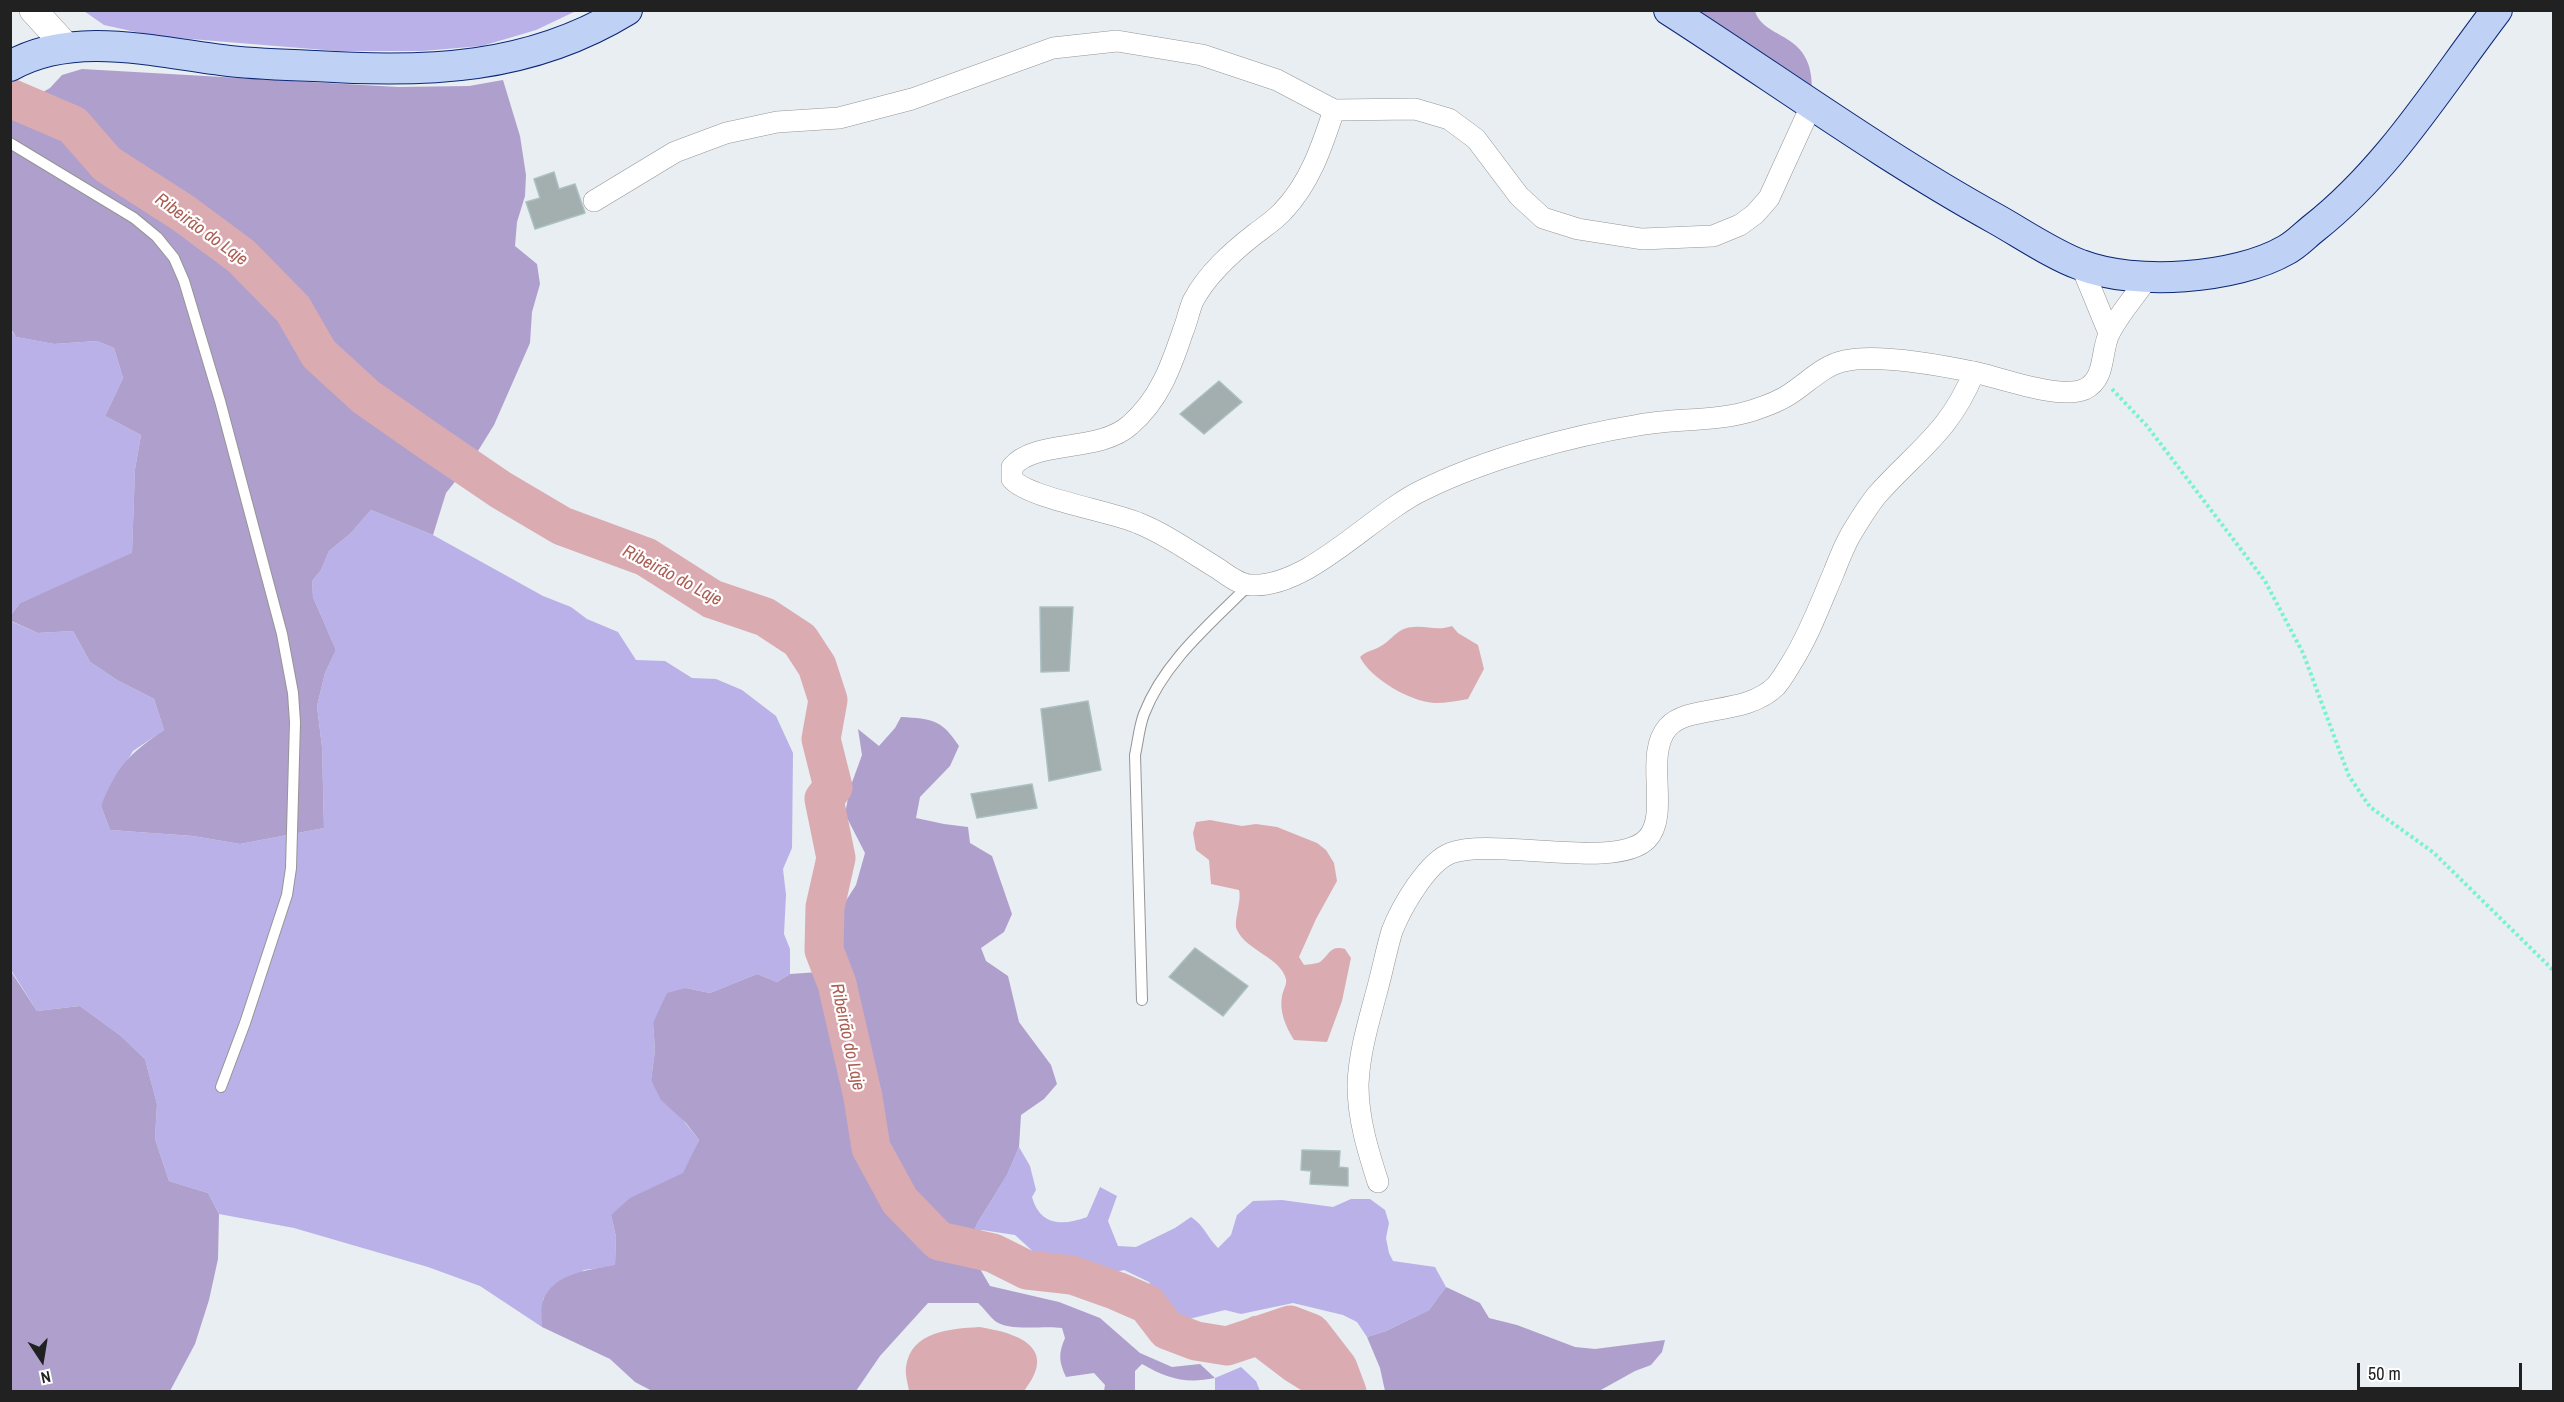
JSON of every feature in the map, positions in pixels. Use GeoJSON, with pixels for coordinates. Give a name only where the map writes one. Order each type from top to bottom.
{"type":"FeatureCollection","features":[{"type":"Feature","properties":{"kind":"main road"},"geometry":{"type":"LineString","coordinates":[[10,66],[27,56],[67,47],[106,46],[231,61],[374,70],[442,69],[502,60],[558,45],[627,10]]}},
{"type":"Feature","properties":{"kind":"main road"},"geometry":{"type":"LineString","coordinates":[[1669,10],[1811,106],[1946,191],[2081,265],[2147,279],[2189,276],[2243,267],[2285,250],[2337,210],[2375,172],[2498,10]]}},
{"type":"Feature","properties":{"kind":"street"},"geometry":{"type":"LineString","coordinates":[[33,10],[67,47]]}},
{"type":"Feature","properties":{"kind":"street"},"geometry":{"type":"LineString","coordinates":[[594,201],[675,152],[726,133],[777,122],[839,118],[912,99],[1053,48],[1117,41],[1202,55],[1277,80],[1334,110],[1415,109],[1449,119],[1476,139],[1519,196],[1543,218],[1578,230],[1642,239],[1713,236],[1740,225],[1755,214],[1769,198],[1811,106]]}},
{"type":"Feature","properties":{"kind":"street"},"geometry":{"type":"LineString","coordinates":[[1334,110],[1306,181],[1283,212],[1234,250],[1193,301],[1166,378],[1152,403],[1129,427],[1104,440],[1044,451],[1015,463],[1010,472],[1018,486],[1140,523],[1248,586],[1273,583],[1301,572],[1345,544],[1381,515],[1422,490],[1475,468],[1569,440],[1641,424],[1720,417],[1754,410],[1787,396],[1816,375],[1841,361],[1865,357],[1974,372],[2047,390],[2073,392],[2082,390],[2093,384],[2099,376],[2109,333],[2147,279]]}},
{"type":"Feature","properties":{"kind":"street"},"geometry":{"type":"LineString","coordinates":[[2081,265],[2109,333]]}},
{"type":"Feature","properties":{"kind":"street"},"geometry":{"type":"LineString","coordinates":[[1378,1182],[1364,1138],[1359,1060],[1393,929],[1431,866],[1449,853],[1472,848],[1546,853],[1618,851],[1647,839],[1654,828],[1657,802],[1657,753],[1663,734],[1669,725],[1681,718],[1741,705],[1760,698],[1777,685],[1805,642],[1849,537],[1876,496],[1944,428],[1965,394],[1974,372]]}},
{"type":"Feature","properties":{"kind":"lane"},"geometry":{"type":"LineString","coordinates":[[10,143],[134,218],[157,237],[174,258],[184,281],[220,401],[282,634],[293,693],[295,722],[290,877],[277,927],[221,1087]]}},
{"type":"Feature","properties":{"kind":"lane"},"geometry":{"type":"LineString","coordinates":[[1142,1000],[1135,755],[1143,716],[1157,686],[1183,652],[1248,586]]}},
{"type":"Feature","properties":{"kind":"path"},"geometry":{"type":"LineString","coordinates":[[2099,376],[2147,426],[2265,581],[2303,653],[2349,777],[2370,807],[2434,852],[2553,971]]}},
{"type":"Feature","properties":{"kind":"shaded area"},"geometry":{"type":"Polygon","coordinates":[[[84,11],[576,11],[536,30],[482,46],[422,51],[337,51],[154,36],[104,25],[84,11]]]}},
{"type":"Feature","properties":{"kind":"shaded area"},"geometry":{"type":"Polygon","coordinates":[[[1698,11],[1755,11],[1760,21],[1797,46],[1805,56],[1810,70],[1812,89],[1698,11]]]}},
{"type":"Feature","properties":{"kind":"shaded area"},"geometry":{"type":"Polygon","coordinates":[[[82,69],[398,87],[469,86],[503,80],[520,136],[526,175],[525,196],[517,222],[515,246],[537,264],[540,284],[532,312],[530,343],[494,425],[473,459],[446,493],[433,535],[371,510],[350,534],[329,551],[321,570],[312,581],[313,597],[336,650],[325,673],[317,706],[322,747],[324,828],[240,844],[193,836],[110,830],[101,806],[113,781],[133,754],[164,730],[154,699],[117,680],[90,662],[73,631],[38,633],[11,621],[11,615],[20,603],[132,553],[135,469],[141,435],[105,416],[123,378],[114,348],[97,341],[54,344],[16,337],[11,329],[11,110],[50,88],[62,75],[82,69]]]}},
{"type":"Feature","properties":{"kind":"shaded area"},"geometry":{"type":"Polygon","coordinates":[[[10,329],[16,337],[54,344],[97,341],[114,348],[123,378],[105,416],[141,435],[135,469],[132,554],[20,603],[11,615],[10,329]]]}},
{"type":"Feature","properties":{"kind":"shaded area"},"geometry":{"type":"Polygon","coordinates":[[[371,510],[433,535],[543,596],[571,607],[587,619],[618,632],[636,660],[665,661],[692,678],[716,679],[742,690],[776,716],[793,753],[792,848],[783,869],[786,895],[784,934],[790,949],[790,974],[777,982],[757,974],[710,993],[686,988],[653,1023],[655,1050],[651,1080],[699,1140],[684,1173],[611,1215],[616,1237],[615,1266],[584,1270],[543,1299],[542,1327],[480,1286],[428,1267],[294,1228],[219,1214],[208,1193],[169,1181],[155,1139],[157,1104],[145,1059],[121,1036],[80,1006],[37,1011],[11,970],[10,621],[38,633],[73,631],[90,662],[117,680],[154,699],[164,730],[133,751],[101,806],[110,830],[193,836],[240,844],[324,828],[322,747],[317,706],[325,673],[336,650],[313,597],[312,581],[321,570],[329,551],[350,534],[371,510]]]}},
{"type":"Feature","properties":{"kind":"shaded area"},"geometry":{"type":"Polygon","coordinates":[[[1452,626],[1458,633],[1478,645],[1484,669],[1468,699],[1435,703],[1403,694],[1372,673],[1360,657],[1381,646],[1404,629],[1452,626]]]}},
{"type":"Feature","properties":{"kind":"shaded area"},"geometry":{"type":"Polygon","coordinates":[[[901,717],[929,720],[941,725],[959,746],[950,766],[920,797],[916,818],[968,827],[970,843],[992,856],[1012,914],[1004,932],[981,948],[986,961],[1008,976],[1019,1022],[1051,1065],[1057,1084],[1044,1099],[1021,1115],[1019,1147],[1007,1175],[970,1239],[972,1255],[990,1286],[1059,1302],[1100,1318],[1140,1353],[1172,1367],[1200,1364],[1215,1378],[1177,1379],[1142,1364],[1135,1371],[1135,1391],[1104,1391],[1105,1385],[1094,1373],[1066,1377],[1060,1358],[1065,1338],[1062,1328],[1018,1327],[1001,1324],[995,1321],[978,1303],[928,1303],[880,1356],[856,1391],[652,1391],[635,1382],[610,1359],[542,1327],[544,1298],[557,1283],[575,1274],[615,1265],[616,1237],[611,1215],[630,1198],[683,1173],[699,1140],[686,1123],[661,1100],[651,1080],[655,1050],[653,1023],[667,993],[686,988],[710,993],[757,974],[777,982],[790,974],[848,970],[840,942],[840,910],[856,885],[865,853],[845,814],[850,788],[862,755],[858,729],[879,746],[895,728],[901,717]]]}},
{"type":"Feature","properties":{"kind":"shaded area"},"geometry":{"type":"Polygon","coordinates":[[[1210,820],[1242,826],[1256,824],[1277,827],[1317,843],[1326,850],[1334,863],[1337,881],[1299,957],[1304,965],[1317,963],[1333,949],[1340,948],[1345,949],[1351,958],[1342,1001],[1327,1042],[1294,1040],[1282,1014],[1281,1002],[1286,981],[1283,972],[1278,965],[1241,937],[1237,930],[1239,890],[1211,884],[1209,860],[1196,850],[1193,833],[1196,822],[1210,820]]]}},
{"type":"Feature","properties":{"kind":"shaded area"},"geometry":{"type":"Polygon","coordinates":[[[10,970],[37,1011],[80,1006],[121,1036],[145,1059],[157,1104],[155,1139],[169,1181],[208,1193],[219,1214],[218,1259],[209,1300],[195,1344],[170,1391],[11,1391],[10,970]]]}},
{"type":"Feature","properties":{"kind":"shaded area"},"geometry":{"type":"Polygon","coordinates":[[[1019,1147],[1030,1166],[1036,1190],[1032,1197],[1041,1214],[1047,1218],[1069,1222],[1087,1217],[1100,1187],[1117,1196],[1108,1221],[1118,1246],[1136,1247],[1175,1228],[1191,1217],[1218,1248],[1231,1235],[1237,1215],[1253,1201],[1282,1200],[1333,1207],[1351,1199],[1370,1199],[1385,1210],[1389,1223],[1386,1238],[1393,1261],[1435,1267],[1446,1287],[1429,1310],[1386,1331],[1367,1337],[1357,1322],[1343,1315],[1293,1303],[1241,1314],[1225,1310],[1181,1321],[1169,1317],[1149,1282],[1124,1270],[1107,1274],[1084,1264],[1038,1256],[1015,1235],[982,1230],[970,1239],[1007,1175],[1019,1147]]]}},
{"type":"Feature","properties":{"kind":"shaded area"},"geometry":{"type":"Polygon","coordinates":[[[1446,1287],[1480,1303],[1489,1318],[1517,1325],[1575,1347],[1595,1349],[1665,1340],[1662,1352],[1651,1365],[1599,1391],[1385,1391],[1380,1368],[1367,1337],[1386,1331],[1429,1310],[1446,1287]]]}},
{"type":"Feature","properties":{"kind":"shaded area"},"geometry":{"type":"Polygon","coordinates":[[[979,1327],[1020,1338],[1035,1353],[1037,1363],[1034,1376],[1024,1391],[909,1391],[906,1367],[909,1355],[915,1346],[924,1339],[944,1331],[979,1327]]]}},
{"type":"Feature","properties":{"kind":"shaded area"},"geometry":{"type":"Polygon","coordinates":[[[1241,1367],[1256,1381],[1260,1391],[1215,1391],[1215,1378],[1241,1367]]]}},
{"type":"Feature","properties":{"kind":"building"},"geometry":{"type":"Polygon","coordinates":[[[554,172],[559,189],[575,184],[585,213],[535,229],[526,202],[540,198],[534,179],[554,172]]]}},
{"type":"Feature","properties":{"kind":"building"},"geometry":{"type":"Polygon","coordinates":[[[1219,381],[1242,402],[1204,434],[1180,414],[1219,381]]]}},
{"type":"Feature","properties":{"kind":"building"},"geometry":{"type":"Polygon","coordinates":[[[1040,607],[1073,607],[1069,671],[1041,672],[1040,607]]]}},
{"type":"Feature","properties":{"kind":"building"},"geometry":{"type":"Polygon","coordinates":[[[1088,701],[1101,770],[1049,781],[1041,709],[1088,701]]]}},
{"type":"Feature","properties":{"kind":"building"},"geometry":{"type":"Polygon","coordinates":[[[1032,784],[1037,808],[977,818],[971,794],[1032,784]]]}},
{"type":"Feature","properties":{"kind":"building"},"geometry":{"type":"Polygon","coordinates":[[[1195,948],[1248,986],[1223,1016],[1169,977],[1195,948]]]}},
{"type":"Feature","properties":{"kind":"building"},"geometry":{"type":"Polygon","coordinates":[[[1302,1150],[1340,1151],[1339,1167],[1348,1168],[1348,1186],[1310,1184],[1311,1171],[1301,1170],[1302,1150]]]}},
{"type":"Feature","properties":{"kind":"waterway","name":"Ribeirão do Laje"},"geometry":{"type":"LineString","coordinates":[[10,98],[73,125],[107,164],[183,213],[241,256],[293,309],[319,354],[366,397],[429,441],[501,490],[562,526],[646,557],[712,599],[765,617],[800,640],[817,666],[828,700],[821,739],[833,787],[824,799],[836,858],[825,907],[824,950],[837,984],[863,1097],[871,1148],[900,1201],[939,1241],[993,1253],[1027,1270],[1072,1275],[1117,1291],[1147,1304],[1167,1330],[1196,1341],[1227,1346],[1290,1325],[1311,1333],[1338,1368],[1347,1392]]}},
{"type":"Feature","properties":{"kind":"waterway"},"geometry":{"type":"LineString","coordinates":[[1258,1335],[1296,1364],[1341,1392]]}}]}
